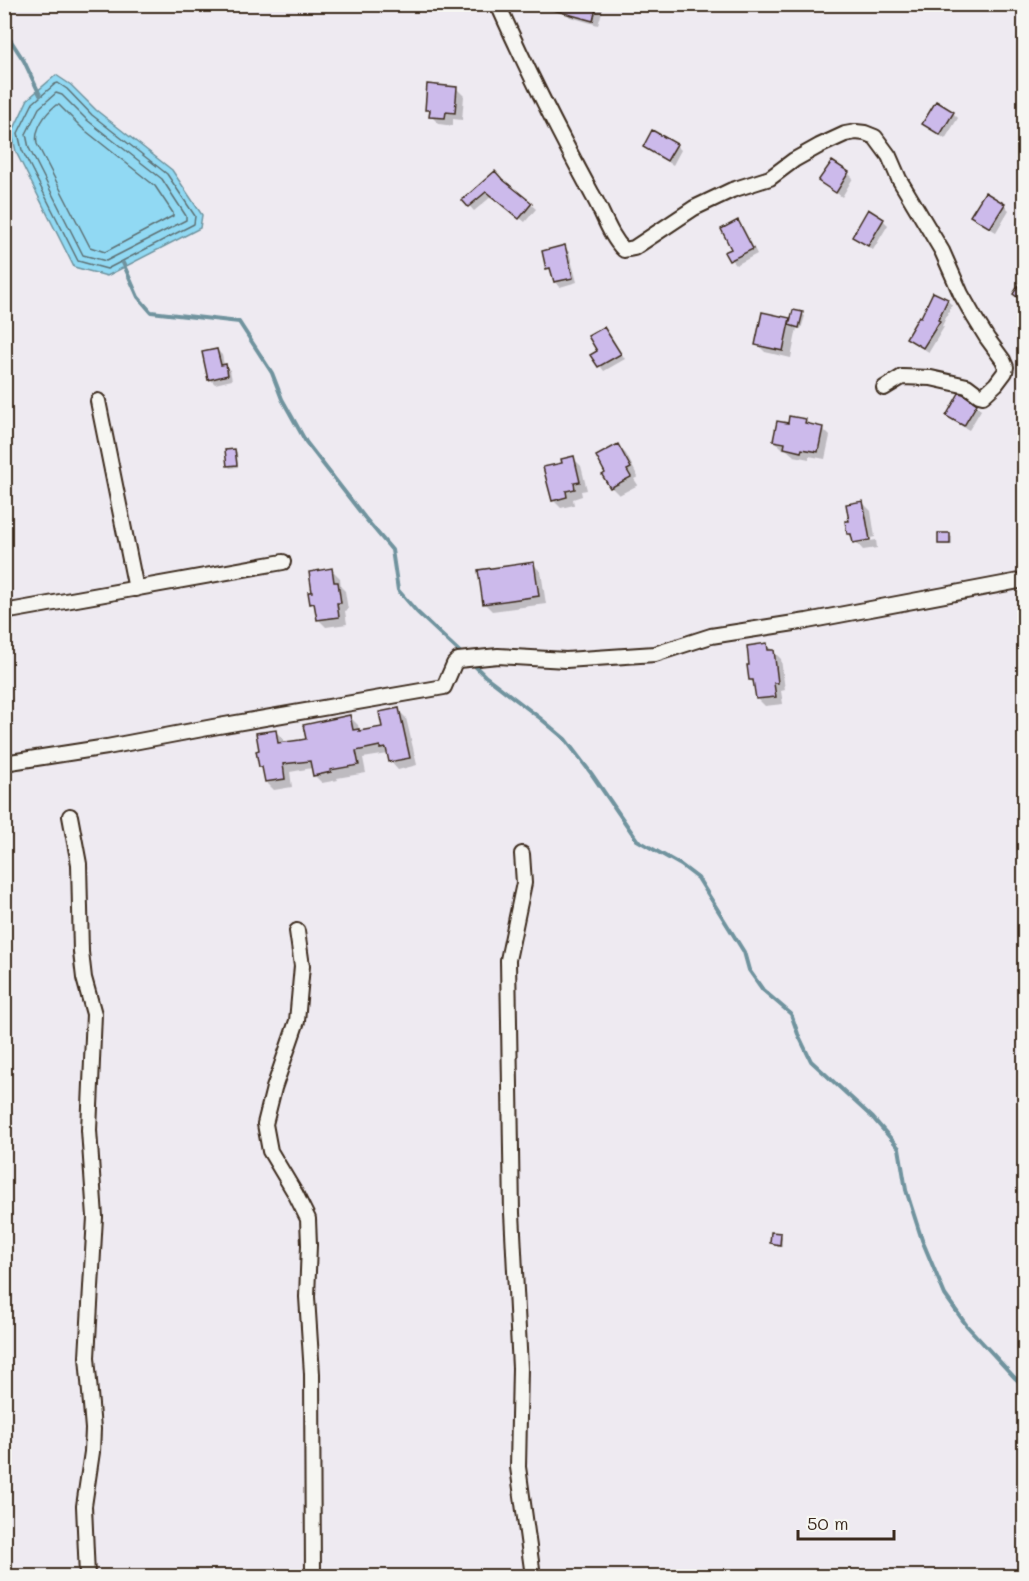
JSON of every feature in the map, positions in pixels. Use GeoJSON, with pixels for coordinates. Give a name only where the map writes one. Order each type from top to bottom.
{"type":"FeatureCollection","features":[{"type":"Feature","properties":{"kind":"street"},"geometry":{"type":"LineString","coordinates":[[496,4],[560,135],[603,212],[616,241],[624,250],[634,248],[694,208],[732,190],[770,178],[794,160],[837,138],[856,132],[875,137],[889,156],[899,179],[942,251],[974,317],[1006,367],[996,384],[983,396],[967,386],[931,378],[902,376],[884,388]]}},
{"type":"Feature","properties":{"kind":"street"},"geometry":{"type":"LineString","coordinates":[[98,401],[136,589]]}},
{"type":"Feature","properties":{"kind":"street"},"geometry":{"type":"LineString","coordinates":[[4,612],[283,562]]}},
{"type":"Feature","properties":{"kind":"street"},"geometry":{"type":"LineString","coordinates":[[4,762],[107,747],[444,687],[458,660],[498,656],[566,660],[655,654],[711,636],[807,621],[1024,580]]}},
{"type":"Feature","properties":{"kind":"street"},"geometry":{"type":"LineString","coordinates":[[70,816],[79,864],[81,952],[84,978],[94,1014],[89,1130],[95,1217],[87,1357],[93,1429],[84,1506],[87,1576]]}},
{"type":"Feature","properties":{"kind":"street"},"geometry":{"type":"LineString","coordinates":[[522,854],[524,883],[508,960],[513,1213],[520,1368],[518,1467],[533,1576]]}},
{"type":"Feature","properties":{"kind":"street"},"geometry":{"type":"LineString","coordinates":[[297,931],[302,966],[297,1021],[274,1088],[265,1124],[270,1151],[308,1219],[307,1297],[312,1374],[313,1576]]}},
{"type":"Feature","properties":{"kind":"water"},"geometry":{"type":"Polygon","coordinates":[[[56,75],[172,170],[202,215],[200,228],[107,276],[74,267],[16,152],[12,133],[28,99],[56,75]]]}},
{"type":"Feature","properties":{"kind":"building"},"geometry":{"type":"Polygon","coordinates":[[[547,4],[597,4],[593,21],[546,8],[547,4]]]}},
{"type":"Feature","properties":{"kind":"building"},"geometry":{"type":"Polygon","coordinates":[[[427,84],[457,87],[455,113],[446,112],[445,118],[429,117],[430,110],[425,110],[427,84]]]}},
{"type":"Feature","properties":{"kind":"building"},"geometry":{"type":"Polygon","coordinates":[[[936,101],[954,112],[940,135],[922,124],[936,101]]]}},
{"type":"Feature","properties":{"kind":"building"},"geometry":{"type":"Polygon","coordinates":[[[652,130],[677,144],[667,161],[643,147],[652,130]]]}},
{"type":"Feature","properties":{"kind":"building"},"geometry":{"type":"Polygon","coordinates":[[[832,161],[849,172],[836,193],[818,181],[832,161]]]}},
{"type":"Feature","properties":{"kind":"building"},"geometry":{"type":"Polygon","coordinates":[[[495,171],[532,203],[519,219],[486,192],[468,207],[462,200],[495,171]]]}},
{"type":"Feature","properties":{"kind":"building"},"geometry":{"type":"Polygon","coordinates":[[[985,192],[1005,204],[990,228],[970,216],[985,192]]]}},
{"type":"Feature","properties":{"kind":"building"},"geometry":{"type":"Polygon","coordinates":[[[868,209],[884,219],[868,246],[852,237],[868,209]]]}},
{"type":"Feature","properties":{"kind":"building"},"geometry":{"type":"Polygon","coordinates":[[[738,220],[753,249],[729,261],[724,252],[731,249],[721,229],[738,220]]]}},
{"type":"Feature","properties":{"kind":"building"},"geometry":{"type":"Polygon","coordinates":[[[565,245],[573,278],[554,282],[550,268],[546,269],[542,251],[565,245]]]}},
{"type":"Feature","properties":{"kind":"building"},"geometry":{"type":"Polygon","coordinates":[[[1024,276],[1024,302],[1013,294],[1024,276]]]}},
{"type":"Feature","properties":{"kind":"building"},"geometry":{"type":"Polygon","coordinates":[[[933,292],[948,299],[938,320],[940,321],[923,348],[906,338],[919,316],[921,317],[933,292]]]}},
{"type":"Feature","properties":{"kind":"building"},"geometry":{"type":"Polygon","coordinates":[[[793,310],[803,312],[799,328],[789,325],[793,310]]]}},
{"type":"Feature","properties":{"kind":"building"},"geometry":{"type":"Polygon","coordinates":[[[762,312],[790,318],[783,351],[755,345],[762,312]]]}},
{"type":"Feature","properties":{"kind":"building"},"geometry":{"type":"Polygon","coordinates":[[[604,327],[621,354],[598,367],[590,355],[597,351],[588,336],[604,327]]]}},
{"type":"Feature","properties":{"kind":"building"},"geometry":{"type":"Polygon","coordinates":[[[217,349],[221,365],[226,364],[228,375],[208,380],[202,352],[217,349]]]}},
{"type":"Feature","properties":{"kind":"building"},"geometry":{"type":"Polygon","coordinates":[[[959,393],[977,404],[964,426],[946,416],[959,393]]]}},
{"type":"Feature","properties":{"kind":"building"},"geometry":{"type":"Polygon","coordinates":[[[789,416],[806,419],[805,423],[823,427],[818,452],[802,449],[801,452],[784,448],[785,443],[773,441],[777,421],[788,423],[789,416]]]}},
{"type":"Feature","properties":{"kind":"building"},"geometry":{"type":"Polygon","coordinates":[[[618,444],[631,468],[627,470],[631,477],[610,488],[602,475],[605,473],[596,456],[618,444]]]}},
{"type":"Feature","properties":{"kind":"building"},"geometry":{"type":"Polygon","coordinates":[[[235,449],[237,465],[227,466],[225,450],[235,449]]]}},
{"type":"Feature","properties":{"kind":"building"},"geometry":{"type":"Polygon","coordinates":[[[574,456],[580,482],[574,483],[575,489],[566,491],[567,497],[552,501],[543,467],[562,463],[561,459],[574,456]]]}},
{"type":"Feature","properties":{"kind":"building"},"geometry":{"type":"Polygon","coordinates":[[[863,501],[870,540],[853,543],[851,534],[847,534],[845,521],[849,521],[846,504],[863,501]]]}},
{"type":"Feature","properties":{"kind":"building"},"geometry":{"type":"Polygon","coordinates":[[[938,533],[950,533],[950,544],[938,544],[938,533]]]}},
{"type":"Feature","properties":{"kind":"building"},"geometry":{"type":"Polygon","coordinates":[[[534,562],[539,596],[483,604],[478,570],[534,562]]]}},
{"type":"Feature","properties":{"kind":"building"},"geometry":{"type":"Polygon","coordinates":[[[332,568],[334,582],[338,582],[341,603],[337,603],[339,617],[317,620],[314,603],[310,604],[308,592],[312,592],[309,572],[332,568]]]}},
{"type":"Feature","properties":{"kind":"building"},"geometry":{"type":"Polygon","coordinates":[[[767,643],[768,650],[774,650],[778,683],[774,683],[776,697],[756,699],[753,680],[749,680],[747,646],[767,643]]]}},
{"type":"Feature","properties":{"kind":"building"},"geometry":{"type":"Polygon","coordinates":[[[399,708],[410,758],[389,762],[386,748],[380,749],[380,746],[356,751],[359,765],[330,770],[331,772],[313,776],[310,761],[283,764],[285,779],[265,782],[256,751],[259,750],[256,733],[276,730],[278,743],[306,739],[303,725],[350,715],[353,730],[382,727],[379,712],[399,708]]]}},
{"type":"Feature","properties":{"kind":"building"},"geometry":{"type":"Polygon","coordinates":[[[771,1232],[781,1233],[780,1245],[770,1243],[771,1232]]]}},
{"type":"Feature","properties":{"kind":"waterway"},"geometry":{"type":"LineString","coordinates":[[4,30],[24,61],[40,95]]}},
{"type":"Feature","properties":{"kind":"waterway"},"geometry":{"type":"LineString","coordinates":[[123,263],[138,297],[151,312],[239,322],[272,373],[282,399],[306,442],[392,550],[398,590],[417,612],[464,656]]}},
{"type":"Feature","properties":{"kind":"waterway"},"geometry":{"type":"LineString","coordinates":[[472,663],[485,676],[565,739],[637,840],[681,865],[698,878],[744,952],[749,970],[763,990],[791,1014],[811,1061],[873,1118],[899,1148],[906,1190],[922,1240],[945,1295],[967,1326],[1024,1386]]}}]}
